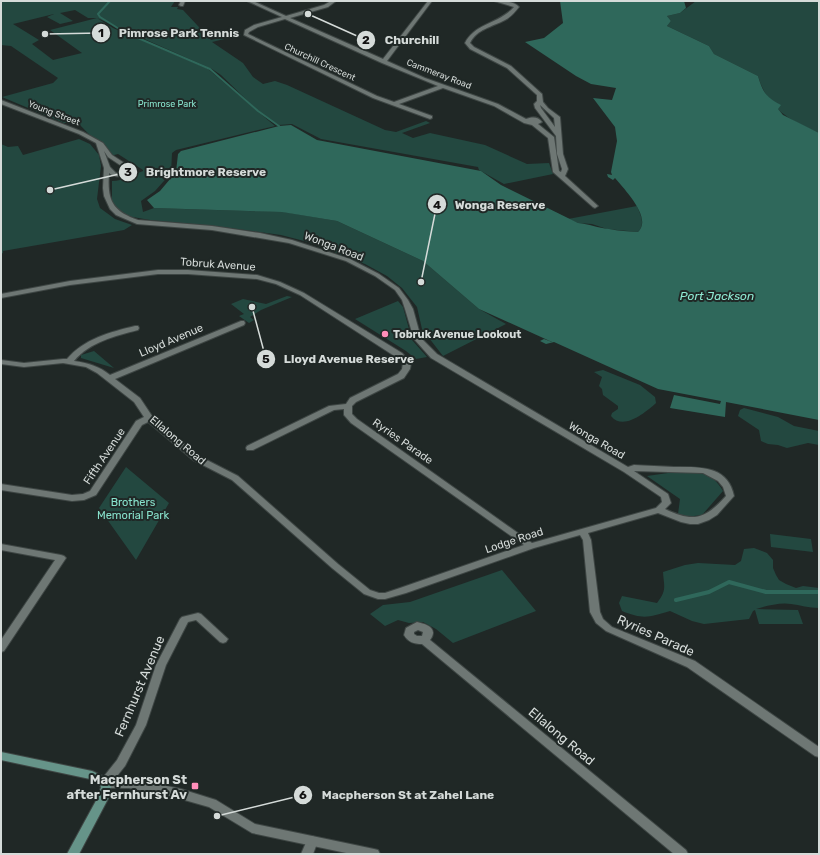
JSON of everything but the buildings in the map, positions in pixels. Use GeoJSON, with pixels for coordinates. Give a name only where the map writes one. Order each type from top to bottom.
{"type":"FeatureCollection","features":[{"type":"Feature","properties":{"kind":"main road"},"geometry":{"type":"LineString","coordinates":[[1,756],[92,775],[100,778],[105,783],[106,787],[103,797],[73,854]]}},
{"type":"Feature","properties":{"kind":"street","name":"Cammeray Road"},"geometry":{"type":"LineString","coordinates":[[249,1],[384,62],[443,86],[496,105],[512,114],[539,121]]}},
{"type":"Feature","properties":{"kind":"street"},"geometry":{"type":"LineString","coordinates":[[286,17],[328,6],[334,1]]}},
{"type":"Feature","properties":{"kind":"street"},"geometry":{"type":"LineString","coordinates":[[384,62],[430,1]]}},
{"type":"Feature","properties":{"kind":"street"},"geometry":{"type":"LineString","coordinates":[[496,1],[515,5],[517,7],[508,17],[483,28],[468,40],[467,43],[472,48],[510,67],[540,95],[540,102],[537,104],[539,121],[551,137],[556,172],[595,206]]}},
{"type":"Feature","properties":{"kind":"street","name":"Churchill Crescent"},"geometry":{"type":"LineString","coordinates":[[286,17],[250,28],[246,34],[375,97],[430,118]]}},
{"type":"Feature","properties":{"kind":"street"},"geometry":{"type":"LineString","coordinates":[[393,104],[443,86]]}},
{"type":"Feature","properties":{"kind":"street"},"geometry":{"type":"LineString","coordinates":[[540,102],[546,109],[557,117],[560,154],[565,170],[562,176]]}},
{"type":"Feature","properties":{"kind":"street","name":"Young Street"},"geometry":{"type":"LineString","coordinates":[[1,103],[81,133],[98,144],[101,144],[110,156],[133,171],[115,175],[107,168]]}},
{"type":"Feature","properties":{"kind":"street"},"geometry":{"type":"LineString","coordinates":[[539,121],[558,135]]}},
{"type":"Feature","properties":{"kind":"street"},"geometry":{"type":"LineString","coordinates":[[98,144],[107,168]]}},
{"type":"Feature","properties":{"kind":"street","name":"Wonga Road"},"geometry":{"type":"LineString","coordinates":[[107,168],[106,198],[110,208],[116,213],[130,220],[137,222],[212,228],[290,241],[348,260],[377,275],[397,290],[405,300],[416,329],[418,339],[434,356],[542,421],[628,470],[665,496],[667,503],[659,510]]}},
{"type":"Feature","properties":{"kind":"street","name":"Tobruk Avenue"},"geometry":{"type":"LineString","coordinates":[[1,296],[70,284],[158,272],[234,274],[257,276],[267,279],[302,294],[322,305],[399,355],[406,363],[406,369],[401,376],[354,400],[348,406]]}},
{"type":"Feature","properties":{"kind":"street","name":"Lloyd Avenue"},"geometry":{"type":"LineString","coordinates":[[110,378],[241,323]]}},
{"type":"Feature","properties":{"kind":"street"},"geometry":{"type":"LineString","coordinates":[[70,361],[74,354],[82,347],[135,328]]}},
{"type":"Feature","properties":{"kind":"street","name":"Ellalong Road"},"geometry":{"type":"LineString","coordinates":[[1,362],[24,365],[70,361],[88,365],[100,370],[137,400],[149,418],[196,458],[235,478],[335,566],[367,592],[378,596]]}},
{"type":"Feature","properties":{"kind":"street"},"geometry":{"type":"LineString","coordinates":[[250,448],[332,408],[348,406]]}},
{"type":"Feature","properties":{"kind":"street","name":"Ryries Parade"},"geometry":{"type":"LineString","coordinates":[[348,406],[348,415],[354,421],[531,546]]}},
{"type":"Feature","properties":{"kind":"street","name":"Fifth Avenue"},"geometry":{"type":"LineString","coordinates":[[1,487],[72,498],[84,497],[93,492],[139,423],[149,418]]}},
{"type":"Feature","properties":{"kind":"street"},"geometry":{"type":"LineString","coordinates":[[628,470],[634,468],[704,470],[717,476],[730,493],[730,496],[717,512],[705,520],[681,519],[659,510]]}},
{"type":"Feature","properties":{"kind":"street","name":"Lodge Road"},"geometry":{"type":"LineString","coordinates":[[378,596],[403,591],[531,546],[659,510]]}},
{"type":"Feature","properties":{"kind":"street","name":"Ryries Parade"},"geometry":{"type":"LineString","coordinates":[[582,531],[587,540],[594,612],[599,621],[609,629],[691,664],[819,753]]}},
{"type":"Feature","properties":{"kind":"street"},"geometry":{"type":"LineString","coordinates":[[1,547],[61,558],[1,648]]}},
{"type":"Feature","properties":{"kind":"street","name":"Fernhurst Avenue"},"geometry":{"type":"LineString","coordinates":[[105,783],[121,763],[141,725],[161,665],[185,619],[198,616],[223,639]]}},
{"type":"Feature","properties":{"kind":"street","name":"Ellalong Road"},"geometry":{"type":"LineString","coordinates":[[424,640],[682,854]]}},
{"type":"Feature","properties":{"kind":"street"},"geometry":{"type":"LineString","coordinates":[[105,783],[128,783],[181,794],[219,806],[252,828],[374,854]]}},
{"type":"Feature","properties":{"kind":"street"},"geometry":{"type":"LineString","coordinates":[[307,854],[312,841]]}},
{"type":"Feature","properties":{"kind":"green space","name":"Primrose Park"},"geometry":{"type":"Polygon","coordinates":[[[1,1],[175,1],[171,7],[178,7],[177,9],[183,10],[211,40],[240,34],[241,35],[212,42],[243,63],[253,77],[263,84],[275,81],[287,85],[385,130],[396,132],[426,121],[430,123],[402,133],[413,138],[430,133],[485,145],[527,164],[549,163],[553,174],[504,184],[479,170],[478,167],[321,139],[292,124],[279,125],[257,110],[221,75],[212,69],[97,18],[113,28],[208,69],[275,126],[176,150],[172,153],[171,173],[155,191],[141,201],[143,212],[154,208],[284,212],[337,221],[423,261],[479,309],[506,324],[443,356],[422,329],[417,307],[402,288],[387,276],[365,264],[308,242],[281,235],[215,226],[150,220],[127,216],[121,213],[112,203],[112,181],[124,179],[143,170],[118,154],[110,156],[79,124],[74,122],[64,123],[2,97],[53,83],[58,78],[11,46],[1,45],[1,1]],[[75,10],[60,13],[73,21],[60,24],[47,17],[54,14],[13,24],[39,40],[32,44],[53,60],[82,53],[50,30],[97,18],[88,18],[75,10]]]}},
{"type":"Feature","properties":{"kind":"green space"},"geometry":{"type":"Polygon","coordinates":[[[696,1],[819,1],[819,133],[798,123],[781,112],[768,97],[758,76],[714,54],[709,46],[667,26],[671,21],[667,16],[680,13],[696,1]]]}},
{"type":"Feature","properties":{"kind":"green space"},"geometry":{"type":"Polygon","coordinates":[[[79,139],[90,144],[99,155],[101,166],[97,199],[100,208],[115,219],[132,225],[124,230],[3,251],[1,254],[1,144],[8,147],[18,146],[23,155],[79,139]]]}},
{"type":"Feature","properties":{"kind":"green space"},"geometry":{"type":"Polygon","coordinates":[[[637,206],[642,222],[642,226],[638,232],[607,229],[592,224],[578,223],[568,219],[637,206]]]}},
{"type":"Feature","properties":{"kind":"green space"},"geometry":{"type":"Polygon","coordinates":[[[287,296],[292,297],[261,310],[250,317],[254,320],[249,323],[239,316],[244,314],[231,304],[243,299],[266,304],[287,296]]]}},
{"type":"Feature","properties":{"kind":"green space"},"geometry":{"type":"Polygon","coordinates":[[[398,301],[403,307],[412,340],[427,357],[416,359],[406,351],[355,319],[398,301]]]}},
{"type":"Feature","properties":{"kind":"green space"},"geometry":{"type":"Polygon","coordinates":[[[94,351],[114,368],[81,358],[81,355],[94,351]]]}},
{"type":"Feature","properties":{"kind":"green space"},"geometry":{"type":"Polygon","coordinates":[[[603,370],[640,385],[655,397],[656,403],[634,419],[622,422],[616,420],[611,416],[612,413],[618,409],[618,406],[603,395],[602,389],[599,386],[602,377],[594,372],[603,370]]]}},
{"type":"Feature","properties":{"kind":"green space"},"geometry":{"type":"Polygon","coordinates":[[[744,408],[778,417],[794,426],[819,431],[819,445],[808,443],[787,448],[761,441],[759,430],[738,416],[740,410],[744,408]]]}},
{"type":"Feature","properties":{"kind":"green space","name":"Brothers Memorial Park"},"geometry":{"type":"Polygon","coordinates":[[[126,467],[169,503],[136,560],[99,508],[126,467]]]}},
{"type":"Feature","properties":{"kind":"green space"},"geometry":{"type":"Polygon","coordinates":[[[675,472],[697,473],[709,476],[714,479],[723,491],[702,515],[686,517],[678,514],[680,499],[647,476],[675,472]]]}},
{"type":"Feature","properties":{"kind":"green space"},"geometry":{"type":"Polygon","coordinates":[[[770,534],[811,539],[813,552],[771,547],[770,534]]]}},
{"type":"Feature","properties":{"kind":"green space"},"geometry":{"type":"Polygon","coordinates":[[[754,548],[767,553],[773,560],[773,568],[779,580],[796,588],[803,586],[819,588],[819,608],[783,604],[756,609],[798,610],[803,624],[759,624],[755,610],[749,619],[704,624],[692,621],[670,611],[657,615],[641,617],[622,611],[619,603],[622,596],[657,603],[664,591],[663,572],[685,565],[698,563],[735,565],[741,561],[744,549],[754,548]]]}},
{"type":"Feature","properties":{"kind":"green space"},"geometry":{"type":"Polygon","coordinates":[[[502,570],[536,611],[453,643],[436,629],[423,622],[409,623],[398,620],[385,626],[370,614],[383,605],[410,602],[502,570]]]}},
{"type":"Feature","properties":{"kind":"water","name":"Port Jackson"},"geometry":{"type":"Polygon","coordinates":[[[560,1],[684,1],[686,8],[680,13],[667,16],[671,21],[667,26],[709,46],[714,54],[758,76],[766,94],[781,105],[778,109],[783,115],[819,133],[819,420],[726,402],[725,417],[670,408],[674,395],[720,404],[721,401],[658,389],[554,342],[546,344],[540,341],[544,339],[552,342],[479,309],[423,261],[337,221],[282,212],[154,208],[147,200],[160,191],[176,172],[178,154],[181,151],[279,126],[291,125],[317,140],[481,171],[501,185],[578,223],[613,230],[638,232],[642,226],[642,219],[636,204],[615,178],[613,180],[608,177],[607,174],[612,175],[611,172],[617,141],[615,127],[593,98],[612,100],[616,88],[591,84],[576,76],[525,42],[544,38],[563,23],[560,1]]]}},
{"type":"Feature","properties":{"kind":"waterway"},"geometry":{"type":"LineString","coordinates":[[110,1],[98,14],[100,17],[124,32],[210,69],[258,111],[279,126]]}},
{"type":"Feature","properties":{"kind":"waterway"},"geometry":{"type":"LineString","coordinates":[[676,600],[709,592],[729,582],[766,592],[819,592]]}},
{"type":"Feature","properties":{"kind":"place","name":"Churchill"},"geometry":{"type":"Point","coordinates":[308,14]}},
{"type":"Feature","properties":{"kind":"place","name":"Pimrose Park Tennis"},"geometry":{"type":"Point","coordinates":[45,34]}},
{"type":"Feature","properties":{"kind":"place","name":"Brightmore Reserve"},"geometry":{"type":"Point","coordinates":[50,190]}},
{"type":"Feature","properties":{"kind":"place","name":"Wonga Reserve"},"geometry":{"type":"Point","coordinates":[421,282]}},
{"type":"Feature","properties":{"kind":"place","name":"Lloyd Avenue Reserve"},"geometry":{"type":"Point","coordinates":[252,307]}},
{"type":"Feature","properties":{"kind":"place","name":"Tobruk Avenue Lookout"},"geometry":{"type":"Point","coordinates":[385,334]}},
{"type":"Feature","properties":{"kind":"place","name":"Macpherson St after Fernhurst Av"},"geometry":{"type":"Point","coordinates":[195,786]}},
{"type":"Feature","properties":{"kind":"place","name":"Macpherson St at Zahel Lane"},"geometry":{"type":"Point","coordinates":[217,816]}}]}
